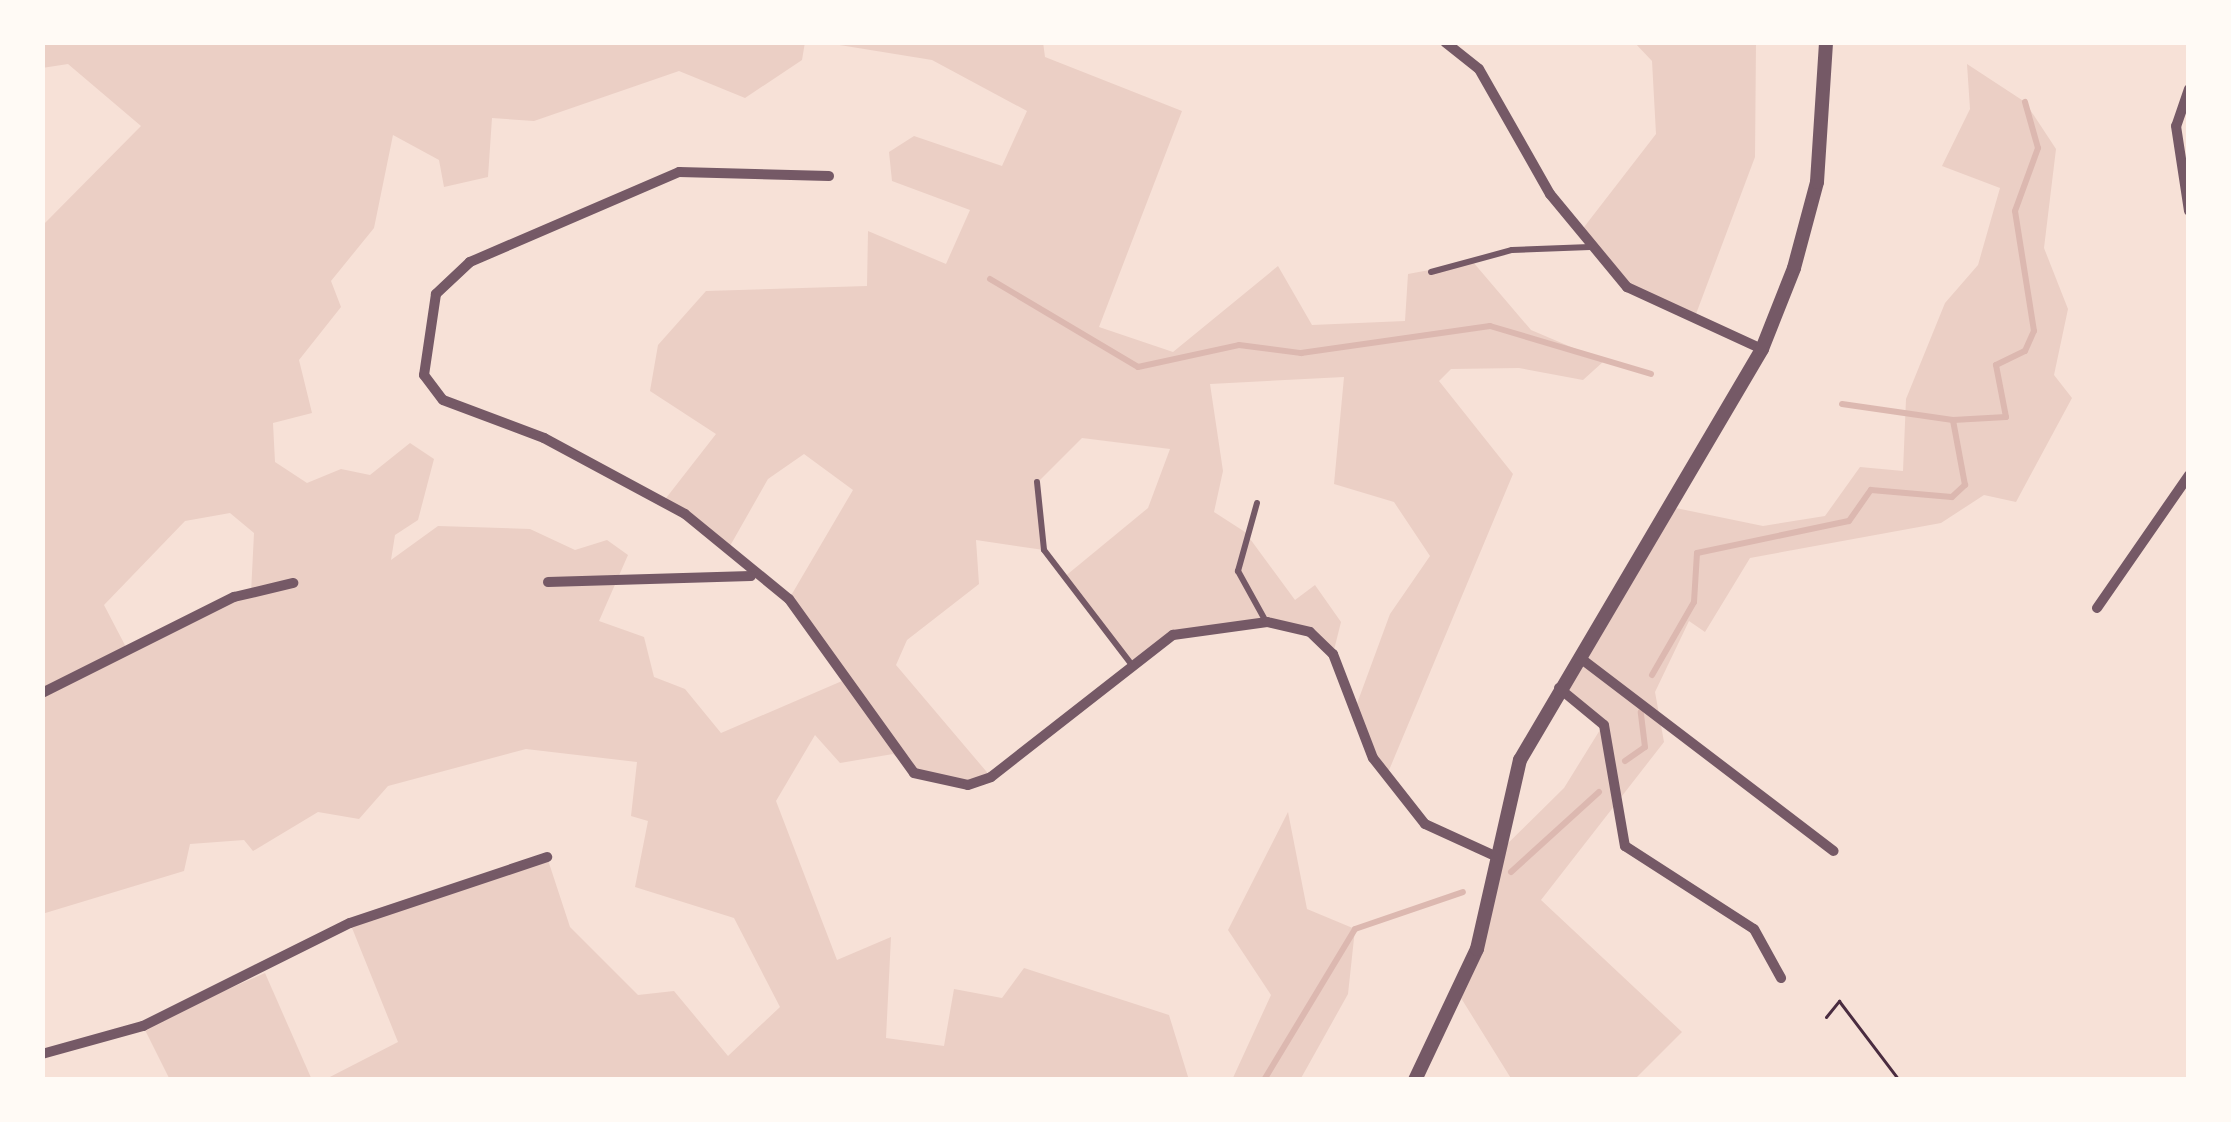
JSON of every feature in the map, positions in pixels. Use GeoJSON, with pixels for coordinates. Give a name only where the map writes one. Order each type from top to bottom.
{"type":"FeatureCollection","features":[{"type":"Feature","properties":{"kind":"street"},"geometry":{"type":"LineString","coordinates":[[1444,42],[1479,69],[1594,246],[1664,311],[1762,349]]}},
{"type":"Feature","properties":{"kind":"street"},"geometry":{"type":"LineString","coordinates":[[1415,1080],[1461,998],[1520,760],[1557,686],[1762,349],[1816,182],[1826,42]]}},
{"type":"Feature","properties":{"kind":"street"},"geometry":{"type":"LineString","coordinates":[[2189,89],[2176,126],[2189,212]]}},
{"type":"Feature","properties":{"kind":"street"},"geometry":{"type":"LineString","coordinates":[[829,176],[679,172],[470,262],[436,294],[424,337],[424,375],[443,400],[614,473],[685,514],[751,575],[790,599],[893,754],[941,783],[968,785],[1017,762],[1173,635],[1268,622],[1310,632],[1334,654],[1373,758],[1425,824],[1495,856]]}},
{"type":"Feature","properties":{"kind":"street"},"geometry":{"type":"LineString","coordinates":[[2097,608],[2189,476]]}},
{"type":"Feature","properties":{"kind":"street"},"geometry":{"type":"LineString","coordinates":[[548,582],[751,575]]}},
{"type":"Feature","properties":{"kind":"street"},"geometry":{"type":"LineString","coordinates":[[42,693],[234,597],[293,584]]}},
{"type":"Feature","properties":{"kind":"street"},"geometry":{"type":"LineString","coordinates":[[1576,655],[1834,851]]}},
{"type":"Feature","properties":{"kind":"street"},"geometry":{"type":"LineString","coordinates":[[1557,686],[1604,725],[1625,846],[1754,929],[1781,978]]}},
{"type":"Feature","properties":{"kind":"street"},"geometry":{"type":"LineString","coordinates":[[42,1054],[143,1026],[350,923],[547,857]]}},
{"type":"Feature","properties":{"kind":"lane"},"geometry":{"type":"LineString","coordinates":[[1431,272],[1512,250],[1594,246]]}},
{"type":"Feature","properties":{"kind":"lane"},"geometry":{"type":"LineString","coordinates":[[1037,482],[1044,550],[1135,668]]}},
{"type":"Feature","properties":{"kind":"lane"},"geometry":{"type":"LineString","coordinates":[[1257,503],[1238,572],[1268,622]]}},
{"type":"Feature","properties":{"kind":"path"},"geometry":{"type":"LineString","coordinates":[[1826,1017],[1839,1001],[1899,1080]]}},
{"type":"Feature","properties":{"kind":"shaded area"},"geometry":{"type":"Polygon","coordinates":[[[42,42],[805,42],[802,60],[745,98],[679,71],[534,121],[492,118],[488,177],[444,187],[439,160],[393,135],[374,228],[331,281],[341,307],[299,360],[312,413],[273,423],[275,462],[307,483],[341,469],[370,475],[410,443],[434,459],[418,520],[395,535],[391,560],[438,526],[530,529],[575,550],[607,540],[628,555],[599,621],[644,637],[654,677],[685,689],[721,733],[842,681],[789,599],[853,490],[804,454],[768,479],[726,553],[663,502],[716,434],[650,391],[658,345],[706,291],[867,286],[868,231],[946,264],[970,210],[892,181],[889,152],[914,136],[1002,166],[1027,111],[932,60],[821,42],[1043,42],[1045,57],[1182,111],[1099,327],[1173,352],[1278,266],[1312,325],[1405,321],[1408,274],[1473,262],[1531,330],[1604,361],[1583,380],[1519,368],[1451,369],[1439,381],[1513,474],[1387,775],[1355,709],[1390,614],[1430,556],[1394,502],[1334,484],[1344,377],[1210,384],[1223,471],[1214,512],[1245,532],[1295,600],[1315,585],[1341,622],[1333,654],[1310,632],[1267,622],[1173,635],[1135,667],[1063,578],[1148,508],[1170,449],[1082,438],[1038,482],[1044,550],[976,540],[979,584],[907,640],[896,665],[991,777],[968,785],[914,773],[893,754],[840,763],[815,735],[776,801],[837,960],[891,937],[886,1038],[944,1046],[954,989],[1002,998],[1024,968],[1169,1015],[1189,1080],[324,1080],[398,1042],[350,923],[547,857],[570,927],[638,995],[674,991],[728,1056],[780,1007],[734,918],[635,887],[648,821],[631,816],[637,762],[526,749],[388,786],[359,819],[318,812],[253,851],[244,840],[190,844],[184,871],[42,914],[42,226],[141,126],[68,64],[42,68],[42,42]],[[230,513],[185,521],[104,605],[128,651],[251,593],[254,533],[230,513]]]}},
{"type":"Feature","properties":{"kind":"shaded area"},"geometry":{"type":"Polygon","coordinates":[[[1634,42],[1756,42],[1755,157],[1693,322],[1627,287],[1581,231],[1656,134],[1652,61],[1634,42]]]}},
{"type":"Feature","properties":{"kind":"shaded area"},"geometry":{"type":"Polygon","coordinates":[[[1967,64],[2025,102],[2056,149],[2044,248],[2068,309],[2054,375],[2072,398],[2016,502],[1984,495],[1941,523],[1750,558],[1705,632],[1689,621],[1655,692],[1664,742],[1541,900],[1682,1032],[1634,1080],[1512,1080],[1461,998],[1495,856],[1564,788],[1603,725],[1557,686],[1666,506],[1763,526],[1825,516],[1860,467],[1903,471],[1906,399],[1945,303],[1978,265],[2000,188],[1942,166],[1970,109],[1967,64]]]}},
{"type":"Feature","properties":{"kind":"shaded area"},"geometry":{"type":"Polygon","coordinates":[[[1288,812],[1307,909],[1355,929],[1348,994],[1300,1080],[1232,1080],[1271,995],[1228,930],[1288,812]]]}},
{"type":"Feature","properties":{"kind":"shaded area"},"geometry":{"type":"Polygon","coordinates":[[[265,973],[312,1080],[170,1080],[143,1026],[265,973]]]}},
{"type":"Feature","properties":{"kind":"waterway"},"geometry":{"type":"LineString","coordinates":[[1652,675],[1694,602],[1697,553],[1849,521],[1871,490],[1952,497],[1965,485],[1953,420],[2006,417],[1996,365],[2025,351],[2034,331],[2015,211],[2038,148],[2025,102]]}},
{"type":"Feature","properties":{"kind":"waterway"},"geometry":{"type":"LineString","coordinates":[[990,279],[1138,367],[1239,345],[1301,353],[1490,326],[1651,374]]}},
{"type":"Feature","properties":{"kind":"waterway"},"geometry":{"type":"LineString","coordinates":[[1842,404],[1953,420]]}},
{"type":"Feature","properties":{"kind":"waterway"},"geometry":{"type":"LineString","coordinates":[[1625,761],[1645,747],[1641,712]]}},
{"type":"Feature","properties":{"kind":"waterway"},"geometry":{"type":"LineString","coordinates":[[1511,872],[1599,792]]}},
{"type":"Feature","properties":{"kind":"waterway"},"geometry":{"type":"LineString","coordinates":[[1264,1080],[1355,929],[1463,892]]}}]}
